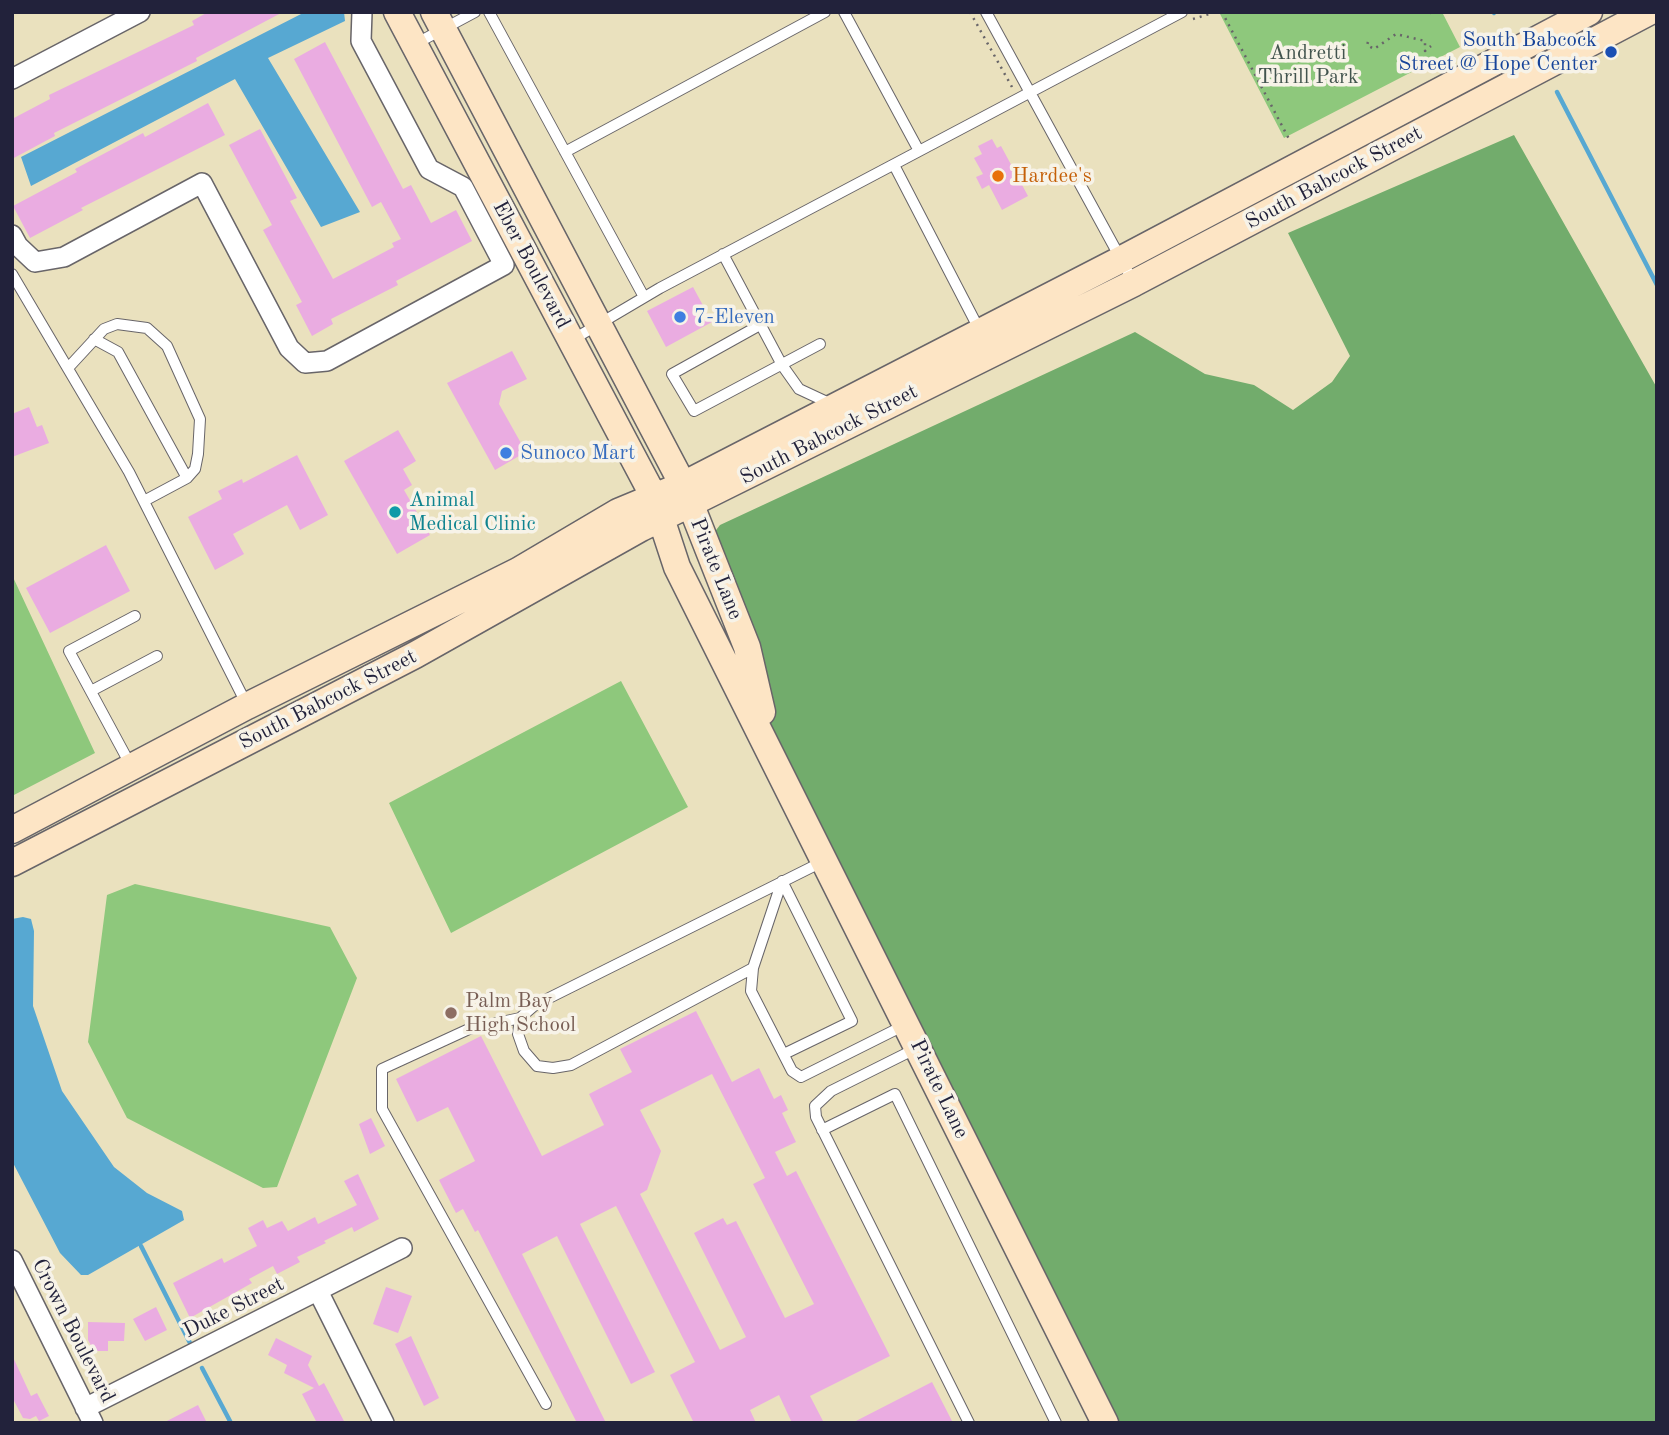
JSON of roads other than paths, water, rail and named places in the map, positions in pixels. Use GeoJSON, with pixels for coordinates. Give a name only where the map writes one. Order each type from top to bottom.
{"type":"FeatureCollection","features":[{"type":"Feature","properties":{"kind":"main road","name":"Eber Boulevard"},"geometry":{"type":"LineString","coordinates":[[397,12],[514,259],[571,341],[657,508]]}},
{"type":"Feature","properties":{"kind":"main road","name":"South Babcock Street"},"geometry":{"type":"LineString","coordinates":[[687,495],[837,406],[1589,12]]}},
{"type":"Feature","properties":{"kind":"main road","name":"South Babcock Street"},"geometry":{"type":"LineString","coordinates":[[12,863],[415,655],[657,508],[1134,283],[1650,12]]}},
{"type":"Feature","properties":{"kind":"main road","name":"Eber Boulevard"},"geometry":{"type":"LineString","coordinates":[[438,20],[687,495]]}},
{"type":"Feature","properties":{"kind":"main road","name":"Pirate Lane"},"geometry":{"type":"LineString","coordinates":[[687,495],[747,647],[773,754]]}},
{"type":"Feature","properties":{"kind":"main road","name":"South Babcock Street"},"geometry":{"type":"LineString","coordinates":[[12,830],[247,705],[518,571],[618,512],[657,508]]}},
{"type":"Feature","properties":{"kind":"main road","name":"Pirate Lane"},"geometry":{"type":"LineString","coordinates":[[657,508],[677,567],[773,754],[1105,1423]]}},
{"type":"Feature","properties":{"kind":"street"},"geometry":{"type":"LineString","coordinates":[[12,79],[140,12]]}},
{"type":"Feature","properties":{"kind":"street"},"geometry":{"type":"LineString","coordinates":[[12,235],[18,246],[35,262],[64,257],[202,183],[289,348],[305,363],[327,361],[514,259],[463,187],[429,169],[361,41],[362,12]]}},
{"type":"Feature","properties":{"kind":"street","name":"Duke Street"},"geometry":{"type":"LineString","coordinates":[[89,1415],[318,1290],[402,1248]]}},
{"type":"Feature","properties":{"kind":"street","name":"Crown Boulevard"},"geometry":{"type":"LineString","coordinates":[[12,1260],[89,1415]]}},
{"type":"Feature","properties":{"kind":"street"},"geometry":{"type":"LineString","coordinates":[[318,1290],[384,1423]]}},
{"type":"Feature","properties":{"kind":"lane"},"geometry":{"type":"LineString","coordinates":[[414,44],[438,20],[475,12]]}},
{"type":"Feature","properties":{"kind":"lane"},"geometry":{"type":"LineString","coordinates":[[489,12],[644,297]]}},
{"type":"Feature","properties":{"kind":"lane"},"geometry":{"type":"LineString","coordinates":[[565,152],[825,12]]}},
{"type":"Feature","properties":{"kind":"lane"},"geometry":{"type":"LineString","coordinates":[[844,12],[919,151]]}},
{"type":"Feature","properties":{"kind":"lane"},"geometry":{"type":"LineString","coordinates":[[986,12],[1134,283]]}},
{"type":"Feature","properties":{"kind":"lane"},"geometry":{"type":"LineString","coordinates":[[1650,12],[1657,23]]}},
{"type":"Feature","properties":{"kind":"lane"},"geometry":{"type":"LineString","coordinates":[[571,341],[723,254],[1181,13]]}},
{"type":"Feature","properties":{"kind":"lane"},"geometry":{"type":"LineString","coordinates":[[894,165],[981,332]]}},
{"type":"Feature","properties":{"kind":"lane"},"geometry":{"type":"LineString","coordinates":[[723,254],[782,365],[799,389],[837,406]]}},
{"type":"Feature","properties":{"kind":"lane"},"geometry":{"type":"LineString","coordinates":[[12,274],[144,501],[247,705]]}},
{"type":"Feature","properties":{"kind":"lane"},"geometry":{"type":"LineString","coordinates":[[68,368],[104,329],[117,324],[147,328],[167,346],[200,419],[195,469],[187,478],[144,501]]}},
{"type":"Feature","properties":{"kind":"lane"},"geometry":{"type":"LineString","coordinates":[[760,325],[746,332],[735,345],[701,358],[672,374],[686,403],[694,411],[708,400],[753,376],[782,365],[820,344]]}},
{"type":"Feature","properties":{"kind":"lane"},"geometry":{"type":"LineString","coordinates":[[746,332],[752,343]]}},
{"type":"Feature","properties":{"kind":"lane"},"geometry":{"type":"LineString","coordinates":[[94,339],[118,352],[187,478]]}},
{"type":"Feature","properties":{"kind":"lane"},"geometry":{"type":"LineString","coordinates":[[701,358],[707,369]]}},
{"type":"Feature","properties":{"kind":"lane"},"geometry":{"type":"LineString","coordinates":[[688,364],[694,375]]}},
{"type":"Feature","properties":{"kind":"lane"},"geometry":{"type":"LineString","coordinates":[[132,767],[69,651],[135,616]]}},
{"type":"Feature","properties":{"kind":"lane"},"geometry":{"type":"LineString","coordinates":[[91,691],[157,656]]}},
{"type":"Feature","properties":{"kind":"lane"},"geometry":{"type":"LineString","coordinates":[[546,1404],[382,1109],[382,1069],[470,1029],[520,1018],[535,1005],[825,860]]}},
{"type":"Feature","properties":{"kind":"lane"},"geometry":{"type":"LineString","coordinates":[[782,881],[753,968],[751,990],[792,1071],[801,1077],[913,1036]]}},
{"type":"Feature","properties":{"kind":"lane"},"geometry":{"type":"LineString","coordinates":[[782,881],[852,1021],[784,1054]]}},
{"type":"Feature","properties":{"kind":"lane"},"geometry":{"type":"LineString","coordinates":[[520,1018],[518,1034],[524,1051],[537,1066],[553,1068],[571,1065],[753,968]]}},
{"type":"Feature","properties":{"kind":"lane"},"geometry":{"type":"LineString","coordinates":[[913,1036],[821,1097],[816,1105],[816,1117],[969,1423]]}},
{"type":"Feature","properties":{"kind":"lane"},"geometry":{"type":"LineString","coordinates":[[822,1130],[895,1094],[1056,1423]]}},
{"type":"Feature","properties":{"kind":"water"},"geometry":{"type":"Polygon","coordinates":[[[305,12],[344,12],[345,21],[268,58],[360,212],[321,227],[235,79],[31,186],[21,157],[305,12]]]}},
{"type":"Feature","properties":{"kind":"water"},"geometry":{"type":"Polygon","coordinates":[[[12,919],[31,919],[34,931],[33,1006],[62,1091],[114,1167],[147,1193],[182,1211],[184,1220],[88,1275],[81,1275],[60,1253],[12,1161],[12,919]]]}},
{"type":"Feature","properties":{"kind":"waterway"},"geometry":{"type":"LineString","coordinates":[[1557,92],[1657,285]]}},
{"type":"Feature","properties":{"kind":"waterway"},"geometry":{"type":"LineString","coordinates":[[141,1246],[191,1345]]}},
{"type":"Feature","properties":{"kind":"waterway"},"geometry":{"type":"LineString","coordinates":[[202,1368],[231,1423]]}},
{"type":"Feature","properties":{"kind":"place","name":"South Babcock Street @ Hope Center"},"geometry":{"type":"Point","coordinates":[1611,52]}},
{"type":"Feature","properties":{"kind":"place","name":"Hardee's"},"geometry":{"type":"Point","coordinates":[998,176]}},
{"type":"Feature","properties":{"kind":"place","name":"7-Eleven"},"geometry":{"type":"Point","coordinates":[680,317]}},
{"type":"Feature","properties":{"kind":"place","name":"Sunoco Mart"},"geometry":{"type":"Point","coordinates":[506,453]}},
{"type":"Feature","properties":{"kind":"place","name":"Animal Medical Clinic"},"geometry":{"type":"Point","coordinates":[395,512]}},
{"type":"Feature","properties":{"kind":"place","name":"Palm Bay High School"},"geometry":{"type":"Point","coordinates":[451,1013]}},
{"type":"Feature","properties":{"kind":"park label","name":"Andretti Thrill Park"},"geometry":{"type":"Point","coordinates":[1308,65]}}]}
